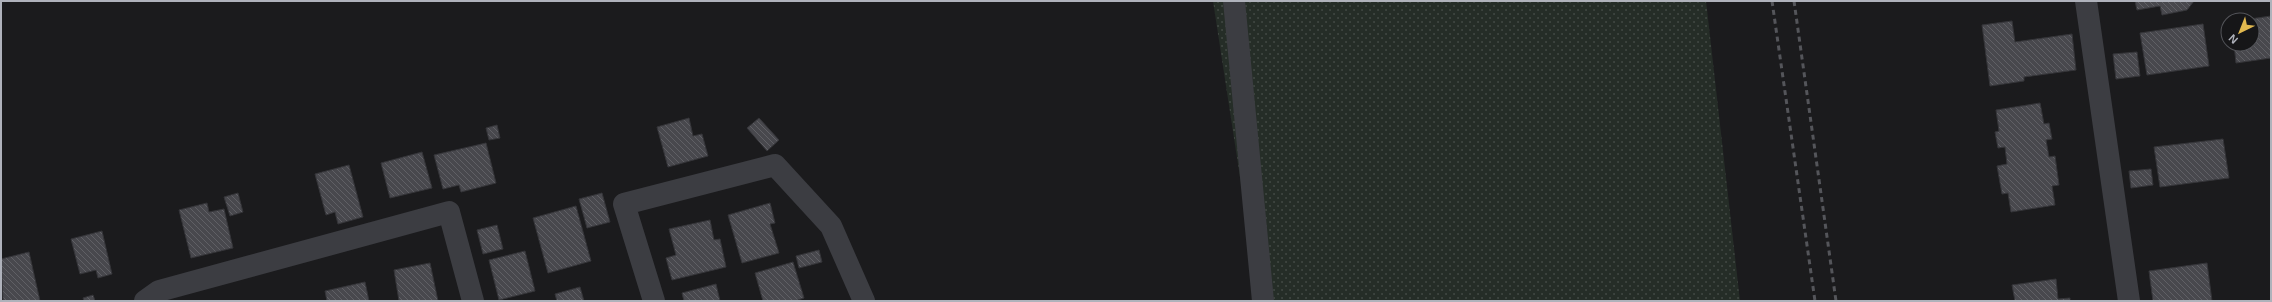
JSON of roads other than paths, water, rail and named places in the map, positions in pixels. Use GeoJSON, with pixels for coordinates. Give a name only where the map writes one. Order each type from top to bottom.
{"type":"FeatureCollection","features":[{"type":"Feature","properties":{"kind":"street"},"geometry":{"type":"LineString","coordinates":[[1234,1],[1263,301]]}},
{"type":"Feature","properties":{"kind":"street"},"geometry":{"type":"LineString","coordinates":[[2086,1],[2129,301]]}},
{"type":"Feature","properties":{"kind":"street"},"geometry":{"type":"LineString","coordinates":[[654,301],[624,204],[775,165],[831,226],[864,301]]}},
{"type":"Feature","properties":{"kind":"street"},"geometry":{"type":"LineString","coordinates":[[155,298],[449,212],[473,301]]}},
{"type":"Feature","properties":{"kind":"railway"},"geometry":{"type":"LineString","coordinates":[[1772,1],[1815,301]]}},
{"type":"Feature","properties":{"kind":"railway"},"geometry":{"type":"LineString","coordinates":[[1794,1],[1836,301]]}}]}
